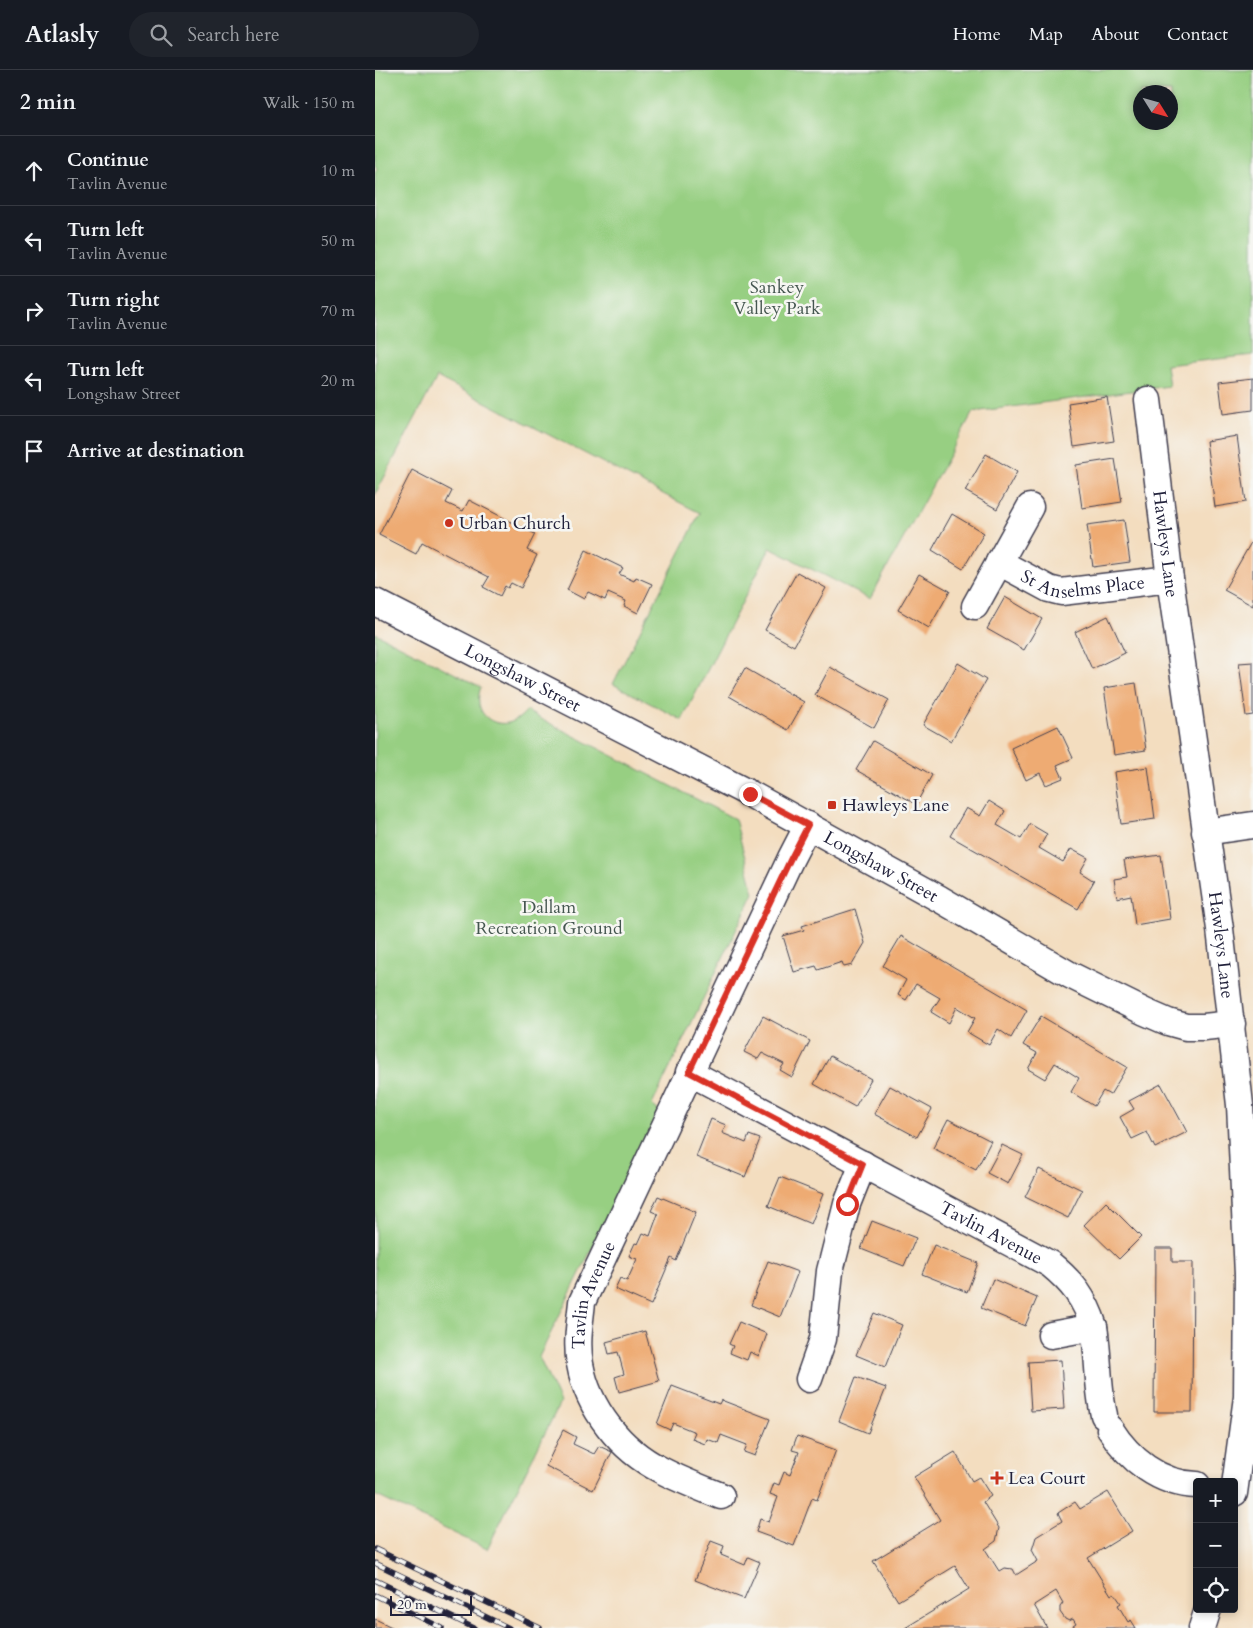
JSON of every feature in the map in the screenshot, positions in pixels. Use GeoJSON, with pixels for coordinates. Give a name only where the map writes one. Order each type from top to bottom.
{"type":"FeatureCollection","features":[{"type":"Feature","properties":{"kind":"street","name":"Hawleys Lane"},"geometry":{"type":"LineString","coordinates":[[1148,400],[1170,580],[1205,832],[1232,1024],[1247,1106],[1250,1397],[1237,1478]]}},
{"type":"Feature","properties":{"kind":"street","name":"St Anselms Place"},"geometry":{"type":"LineString","coordinates":[[975,606],[1030,507]]}},
{"type":"Feature","properties":{"kind":"street","name":"St Anselms Place"},"geometry":{"type":"LineString","coordinates":[[999,562],[1049,589],[1061,592],[1170,580]]}},
{"type":"Feature","properties":{"kind":"street","name":"Longshaw Street"},"geometry":{"type":"LineString","coordinates":[[375,602],[808,825],[1070,975],[1145,1012],[1186,1027],[1232,1024]]}},
{"type":"Feature","properties":{"kind":"street","name":"Tavlin Avenue"},"geometry":{"type":"LineString","coordinates":[[721,1496],[661,1470],[629,1449],[615,1435],[602,1417],[591,1397],[580,1364],[578,1336],[582,1302],[689,1072],[808,825]]}},
{"type":"Feature","properties":{"kind":"street"},"geometry":{"type":"LineString","coordinates":[[1205,832],[1253,825]]}},
{"type":"Feature","properties":{"kind":"street","name":"Tavlin Avenue"},"geometry":{"type":"LineString","coordinates":[[689,1072],[1049,1264],[1065,1276],[1088,1308],[1097,1346],[1100,1396],[1107,1422],[1119,1444],[1145,1468],[1164,1478],[1193,1484]]}},
{"type":"Feature","properties":{"kind":"street"},"geometry":{"type":"LineString","coordinates":[[809,1379],[823,1339],[830,1271],[847,1204],[863,1164]]}},
{"type":"Feature","properties":{"kind":"street"},"geometry":{"type":"LineString","coordinates":[[1051,1335],[1094,1327]]}},
{"type":"Feature","properties":{"kind":"street"},"geometry":{"type":"LineString","coordinates":[[1202,1628],[1207,1613]]}},
{"type":"Feature","properties":{"kind":"green space","name":"Sankey Valley Park"},"geometry":{"type":"Polygon","coordinates":[[[375,70],[1253,70],[1253,355],[1166,365],[1169,386],[973,412],[870,599],[770,548],[682,720],[613,684],[700,513],[437,377],[375,495],[375,173],[377,168],[375,166],[375,70]]]}},
{"type":"Feature","properties":{"kind":"green space","name":"Dallam Recreation Ground"},"geometry":{"type":"Polygon","coordinates":[[[375,633],[481,687],[480,708],[491,721],[509,723],[518,719],[526,711],[735,819],[754,893],[652,1105],[659,1111],[539,1357],[560,1403],[487,1549],[375,1495],[375,633]]]}},
{"type":"Feature","properties":{"kind":"building"},"geometry":{"type":"Polygon","coordinates":[[[1253,378],[1253,410],[1223,414],[1219,382],[1253,378]]]}},
{"type":"Feature","properties":{"kind":"building"},"geometry":{"type":"Polygon","coordinates":[[[1107,397],[1114,441],[1074,447],[1068,403],[1107,397]]]}},
{"type":"Feature","properties":{"kind":"building"},"geometry":{"type":"Polygon","coordinates":[[[1237,436],[1246,502],[1215,507],[1206,441],[1237,436]]]}},
{"type":"Feature","properties":{"kind":"building"},"geometry":{"type":"Polygon","coordinates":[[[986,454],[1017,472],[997,509],[965,491],[986,454]]]}},
{"type":"Feature","properties":{"kind":"building"},"geometry":{"type":"Polygon","coordinates":[[[1115,459],[1122,502],[1082,508],[1076,465],[1115,459]]]}},
{"type":"Feature","properties":{"kind":"building","name":"Urban Church"},"geometry":{"type":"Polygon","coordinates":[[[412,470],[452,491],[446,503],[463,511],[469,500],[535,534],[527,550],[537,555],[521,588],[511,583],[508,588],[505,586],[500,596],[483,587],[489,577],[422,542],[416,554],[379,535],[412,470]]]}},
{"type":"Feature","properties":{"kind":"building"},"geometry":{"type":"Polygon","coordinates":[[[952,514],[984,533],[963,569],[932,550],[952,514]]]}},
{"type":"Feature","properties":{"kind":"building"},"geometry":{"type":"Polygon","coordinates":[[[1124,520],[1130,562],[1093,567],[1087,525],[1124,520]]]}},
{"type":"Feature","properties":{"kind":"building"},"geometry":{"type":"Polygon","coordinates":[[[1253,539],[1253,606],[1224,590],[1253,539]]]}},
{"type":"Feature","properties":{"kind":"building"},"geometry":{"type":"Polygon","coordinates":[[[586,550],[623,568],[619,574],[634,581],[636,577],[652,584],[638,613],[624,606],[626,601],[608,593],[605,600],[588,592],[584,599],[567,590],[586,550]]]}},
{"type":"Feature","properties":{"kind":"building"},"geometry":{"type":"Polygon","coordinates":[[[797,572],[826,588],[794,646],[765,630],[797,572]]]}},
{"type":"Feature","properties":{"kind":"building"},"geometry":{"type":"Polygon","coordinates":[[[919,574],[950,591],[929,628],[898,610],[919,574]]]}},
{"type":"Feature","properties":{"kind":"building"},"geometry":{"type":"Polygon","coordinates":[[[1005,597],[1042,619],[1024,650],[987,629],[1005,597]]]}},
{"type":"Feature","properties":{"kind":"building"},"geometry":{"type":"Polygon","coordinates":[[[1108,616],[1125,653],[1092,669],[1075,632],[1108,616]]]}},
{"type":"Feature","properties":{"kind":"building"},"geometry":{"type":"Polygon","coordinates":[[[1253,662],[1253,715],[1246,716],[1239,663],[1253,662]]]}},
{"type":"Feature","properties":{"kind":"building"},"geometry":{"type":"Polygon","coordinates":[[[958,663],[986,680],[951,741],[923,725],[958,663]]]}},
{"type":"Feature","properties":{"kind":"building"},"geometry":{"type":"Polygon","coordinates":[[[830,667],[889,700],[874,728],[815,695],[830,667]]]}},
{"type":"Feature","properties":{"kind":"building"},"geometry":{"type":"Polygon","coordinates":[[[745,668],[804,702],[788,730],[729,696],[745,668]]]}},
{"type":"Feature","properties":{"kind":"building"},"geometry":{"type":"Polygon","coordinates":[[[1136,683],[1146,750],[1114,755],[1104,688],[1136,683]]]}},
{"type":"Feature","properties":{"kind":"building"},"geometry":{"type":"Polygon","coordinates":[[[1058,726],[1073,758],[1057,765],[1063,778],[1046,785],[1040,773],[1026,780],[1011,748],[1058,726]]]}},
{"type":"Feature","properties":{"kind":"building"},"geometry":{"type":"Polygon","coordinates":[[[873,741],[932,775],[916,804],[856,770],[873,741]]]}},
{"type":"Feature","properties":{"kind":"building"},"geometry":{"type":"Polygon","coordinates":[[[1148,767],[1155,819],[1121,824],[1114,772],[1148,767]]]}},
{"type":"Feature","properties":{"kind":"building"},"geometry":{"type":"Polygon","coordinates":[[[989,801],[1005,811],[997,825],[1021,839],[1030,824],[1047,834],[1039,848],[1063,862],[1071,849],[1088,858],[1080,872],[1094,881],[1078,909],[950,836],[966,808],[980,816],[989,801]]]}},
{"type":"Feature","properties":{"kind":"building"},"geometry":{"type":"Polygon","coordinates":[[[1161,855],[1170,919],[1135,925],[1131,895],[1117,898],[1114,879],[1127,877],[1124,860],[1161,855]]]}},
{"type":"Feature","properties":{"kind":"building"},"geometry":{"type":"Polygon","coordinates":[[[855,909],[865,943],[852,965],[844,967],[842,962],[818,970],[816,966],[794,972],[783,936],[804,930],[802,926],[855,909]]]}},
{"type":"Feature","properties":{"kind":"building"},"geometry":{"type":"Polygon","coordinates":[[[901,936],[1027,1010],[1011,1038],[998,1029],[989,1045],[967,1032],[975,1018],[957,1007],[949,1023],[931,1012],[940,998],[916,984],[906,1000],[898,995],[906,980],[883,966],[901,936]]]}},
{"type":"Feature","properties":{"kind":"building"},"geometry":{"type":"Polygon","coordinates":[[[763,1016],[810,1041],[792,1077],[780,1070],[784,1064],[762,1053],[758,1059],[744,1052],[763,1016]]]}},
{"type":"Feature","properties":{"kind":"building"},"geometry":{"type":"Polygon","coordinates":[[[1041,1016],[1127,1067],[1110,1095],[1103,1091],[1094,1106],[1071,1092],[1079,1078],[1055,1063],[1045,1079],[1028,1069],[1037,1053],[1023,1045],[1041,1016]]]}},
{"type":"Feature","properties":{"kind":"building"},"geometry":{"type":"Polygon","coordinates":[[[830,1056],[871,1079],[855,1107],[814,1084],[830,1056]]]}},
{"type":"Feature","properties":{"kind":"building"},"geometry":{"type":"Polygon","coordinates":[[[1161,1084],[1187,1132],[1155,1148],[1147,1132],[1132,1139],[1120,1117],[1134,1109],[1129,1101],[1161,1084]]]}},
{"type":"Feature","properties":{"kind":"building"},"geometry":{"type":"Polygon","coordinates":[[[890,1086],[932,1109],[917,1137],[874,1114],[890,1086]]]}},
{"type":"Feature","properties":{"kind":"building"},"geometry":{"type":"Polygon","coordinates":[[[711,1119],[726,1125],[722,1133],[746,1143],[749,1135],[760,1139],[745,1177],[696,1157],[711,1119]]]}},
{"type":"Feature","properties":{"kind":"building"},"geometry":{"type":"Polygon","coordinates":[[[948,1119],[991,1141],[976,1170],[933,1148],[948,1119]]]}},
{"type":"Feature","properties":{"kind":"building"},"geometry":{"type":"Polygon","coordinates":[[[1002,1145],[1023,1155],[1008,1184],[987,1173],[1002,1145]]]}},
{"type":"Feature","properties":{"kind":"building"},"geometry":{"type":"Polygon","coordinates":[[[1039,1169],[1082,1190],[1068,1218],[1025,1197],[1039,1169]]]}},
{"type":"Feature","properties":{"kind":"building"},"geometry":{"type":"Polygon","coordinates":[[[780,1177],[823,1194],[811,1224],[768,1206],[780,1177]]]}},
{"type":"Feature","properties":{"kind":"building"},"geometry":{"type":"Polygon","coordinates":[[[658,1196],[696,1212],[676,1261],[671,1258],[651,1305],[615,1289],[620,1278],[627,1281],[637,1259],[629,1256],[635,1243],[638,1244],[643,1233],[650,1236],[658,1214],[651,1211],[658,1196]]]}},
{"type":"Feature","properties":{"kind":"building"},"geometry":{"type":"Polygon","coordinates":[[[1106,1202],[1141,1237],[1119,1259],[1084,1225],[1106,1202]]]}},
{"type":"Feature","properties":{"kind":"building"},"geometry":{"type":"Polygon","coordinates":[[[872,1221],[916,1238],[904,1266],[861,1249],[872,1221]]]}},
{"type":"Feature","properties":{"kind":"building"},"geometry":{"type":"Polygon","coordinates":[[[934,1245],[978,1263],[967,1292],[922,1274],[934,1245]]]}},
{"type":"Feature","properties":{"kind":"building"},"geometry":{"type":"Polygon","coordinates":[[[1155,1248],[1172,1248],[1172,1262],[1193,1262],[1192,1412],[1154,1412],[1155,1248]]]}},
{"type":"Feature","properties":{"kind":"building"},"geometry":{"type":"Polygon","coordinates":[[[768,1261],[798,1272],[780,1317],[751,1305],[768,1261]]]}},
{"type":"Feature","properties":{"kind":"building"},"geometry":{"type":"Polygon","coordinates":[[[993,1279],[1037,1298],[1025,1326],[981,1308],[993,1279]]]}},
{"type":"Feature","properties":{"kind":"building"},"geometry":{"type":"Polygon","coordinates":[[[874,1313],[902,1325],[885,1367],[856,1355],[874,1313]]]}},
{"type":"Feature","properties":{"kind":"building"},"geometry":{"type":"Polygon","coordinates":[[[739,1322],[767,1334],[759,1356],[750,1352],[747,1360],[730,1353],[733,1346],[729,1344],[739,1322]]]}},
{"type":"Feature","properties":{"kind":"building"},"geometry":{"type":"Polygon","coordinates":[[[645,1331],[659,1381],[619,1392],[615,1377],[624,1374],[618,1352],[609,1354],[606,1342],[645,1331]]]}},
{"type":"Feature","properties":{"kind":"building"},"geometry":{"type":"Polygon","coordinates":[[[1061,1360],[1064,1409],[1031,1411],[1028,1362],[1061,1360]]]}},
{"type":"Feature","properties":{"kind":"building"},"geometry":{"type":"Polygon","coordinates":[[[856,1377],[886,1388],[868,1433],[839,1421],[856,1377]]]}},
{"type":"Feature","properties":{"kind":"building"},"geometry":{"type":"Polygon","coordinates":[[[672,1386],[719,1404],[721,1400],[770,1419],[755,1456],[744,1452],[747,1445],[721,1435],[718,1443],[707,1439],[705,1444],[692,1439],[695,1432],[673,1423],[670,1430],[657,1424],[672,1386]]]}},
{"type":"Feature","properties":{"kind":"building"},"geometry":{"type":"Polygon","coordinates":[[[563,1430],[576,1437],[573,1444],[594,1454],[599,1446],[612,1452],[593,1490],[546,1466],[563,1430]]]}},
{"type":"Feature","properties":{"kind":"building"},"geometry":{"type":"Polygon","coordinates":[[[797,1436],[836,1450],[817,1500],[812,1498],[794,1546],[756,1532],[760,1519],[769,1522],[778,1497],[770,1494],[774,1483],[779,1485],[784,1472],[790,1475],[799,1452],[792,1450],[797,1436]]]}},
{"type":"Feature","properties":{"kind":"building"},"geometry":{"type":"Polygon","coordinates":[[[955,1452],[972,1481],[979,1477],[991,1496],[983,1502],[999,1528],[996,1541],[985,1549],[999,1571],[1004,1568],[1013,1569],[1016,1575],[1038,1561],[1032,1550],[1036,1537],[1062,1521],[1058,1513],[1075,1502],[1080,1509],[1108,1492],[1132,1531],[1088,1558],[1111,1595],[1114,1593],[1121,1603],[1118,1605],[1128,1622],[1131,1620],[1136,1628],[1074,1628],[1073,1626],[1076,1624],[1073,1619],[1069,1621],[1065,1619],[1060,1612],[1060,1607],[1063,1603],[1056,1591],[1034,1605],[1047,1628],[905,1628],[969,1589],[955,1566],[898,1601],[873,1561],[940,1520],[914,1477],[955,1452]]]}},
{"type":"Feature","properties":{"kind":"building"},"geometry":{"type":"Polygon","coordinates":[[[711,1541],[724,1546],[721,1555],[745,1565],[748,1557],[760,1562],[744,1599],[695,1580],[711,1541]]]}},
{"type":"Feature","properties":{"kind":"building"},"geometry":{"type":"Polygon","coordinates":[[[375,1619],[394,1628],[375,1628],[375,1619]]]}},
{"type":"Feature","properties":{"kind":"railway"},"geometry":{"type":"LineString","coordinates":[[375,1549],[540,1628]]}},
{"type":"Feature","properties":{"kind":"railway"},"geometry":{"type":"LineString","coordinates":[[375,1563],[509,1628]]}},
{"type":"Feature","properties":{"kind":"railway"},"geometry":{"type":"LineString","coordinates":[[375,1580],[474,1628]]}},
{"type":"Feature","properties":{"kind":"railway"},"geometry":{"type":"LineString","coordinates":[[375,1595],[442,1628]]}},
{"type":"Feature","properties":{"kind":"place","name":"Urban Church"},"geometry":{"type":"Point","coordinates":[449,523]}},
{"type":"Feature","properties":{"kind":"place","name":"Hawleys Lane"},"geometry":{"type":"Point","coordinates":[832,805]}},
{"type":"Feature","properties":{"kind":"place","name":"Lea Court"},"geometry":{"type":"Point","coordinates":[997,1478]}},
{"type":"Feature","properties":{"kind":"route"},"geometry":{"type":"LineString","coordinates":[[750,794],[808,825],[689,1072],[863,1164],[847,1204]]}}]}
